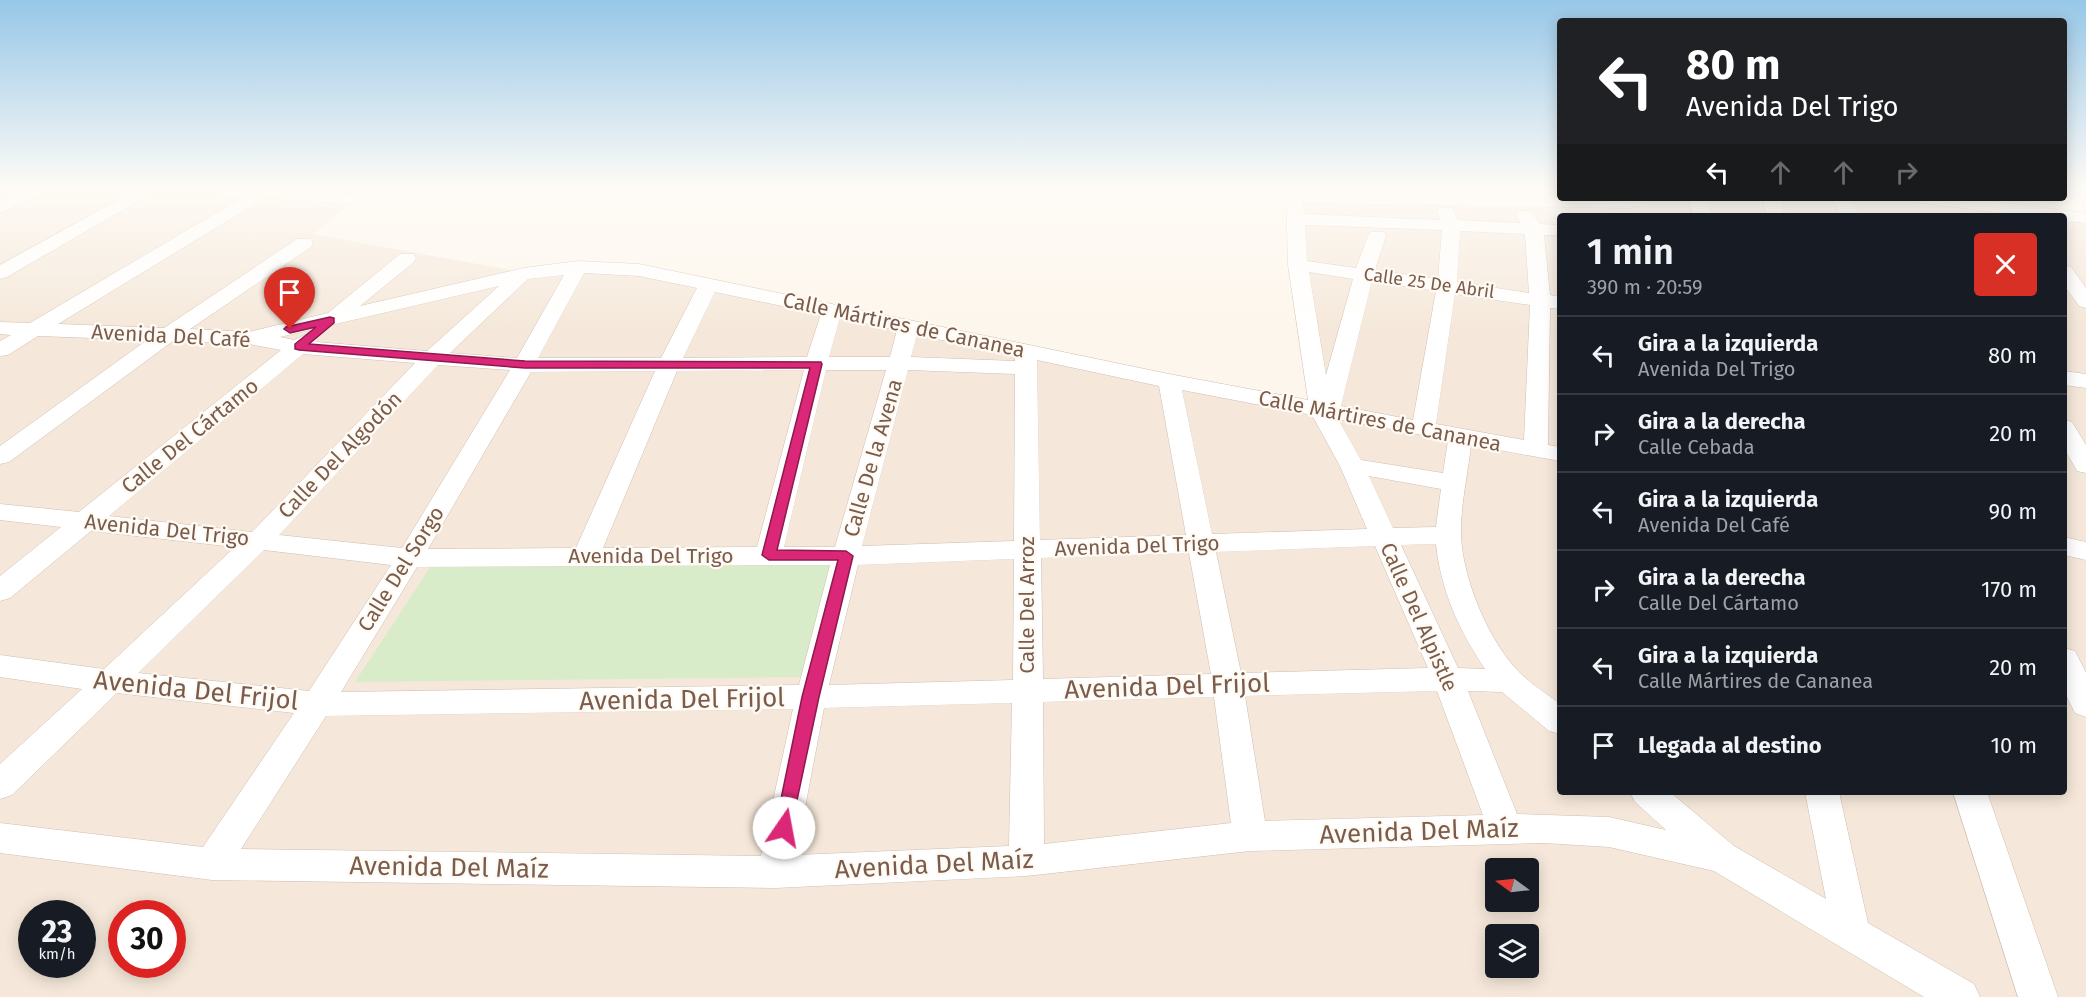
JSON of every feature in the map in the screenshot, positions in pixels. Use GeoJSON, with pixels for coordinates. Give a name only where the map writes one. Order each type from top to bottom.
{"type":"FeatureCollection","features":[{"type":"Feature","properties":{"kind":"street"},"geometry":{"type":"LineString","coordinates":[[0,273],[67,236]]}},
{"type":"Feature","properties":{"kind":"street"},"geometry":{"type":"LineString","coordinates":[[0,350],[190,236]]}},
{"type":"Feature","properties":{"kind":"street","name":"Calle Del Alpistle"},"geometry":{"type":"LineString","coordinates":[[1297,236],[1298,265],[1325,410],[1448,679],[1506,829]]}},
{"type":"Feature","properties":{"kind":"street"},"geometry":{"type":"LineString","coordinates":[[1325,410],[1364,273],[1377,236]]}},
{"type":"Feature","properties":{"kind":"street"},"geometry":{"type":"LineString","coordinates":[[1423,430],[1447,285],[1451,236]]}},
{"type":"Feature","properties":{"kind":"street"},"geometry":{"type":"LineString","coordinates":[[1535,236],[1550,301],[1536,451]]}},
{"type":"Feature","properties":{"kind":"street"},"geometry":{"type":"LineString","coordinates":[[0,457],[169,334],[304,243]]}},
{"type":"Feature","properties":{"kind":"street","name":"Calle Del Cártamo"},"geometry":{"type":"LineString","coordinates":[[0,591],[407,258]]}},
{"type":"Feature","properties":{"kind":"street","name":"Calle 25 De Abril"},"geometry":{"type":"LineString","coordinates":[[1298,265],[1550,301]]}},
{"type":"Feature","properties":{"kind":"street","name":"Calle Mártires de Cananea"},"geometry":{"type":"LineString","coordinates":[[249,338],[330,321],[524,274],[578,267],[639,270],[909,326],[1025,359],[1169,381],[1460,438],[1557,454]]}},
{"type":"Feature","properties":{"kind":"street","name":"Calle Del Sorgo"},"geometry":{"type":"LineString","coordinates":[[212,864],[318,704],[409,558],[525,365],[578,267]]}},
{"type":"Feature","properties":{"kind":"street","name":"Calle Del Algodón"},"geometry":{"type":"LineString","coordinates":[[0,785],[259,540],[434,356],[524,274]]}},
{"type":"Feature","properties":{"kind":"street"},"geometry":{"type":"LineString","coordinates":[[2067,275],[2086,302]]}},
{"type":"Feature","properties":{"kind":"street"},"geometry":{"type":"LineString","coordinates":[[586,556],[669,364],[708,286]]}},
{"type":"Feature","properties":{"kind":"street"},"geometry":{"type":"LineString","coordinates":[[769,555],[816,364],[833,309]]}},
{"type":"Feature","properties":{"kind":"street","name":"Calle De la Avena"},"geometry":{"type":"LineString","coordinates":[[775,872],[811,697],[846,556],[909,326]]}},
{"type":"Feature","properties":{"kind":"street","name":"Avenida Del Café"},"geometry":{"type":"LineString","coordinates":[[0,328],[249,338],[299,346],[525,365],[900,363],[1025,359]]}},
{"type":"Feature","properties":{"kind":"street","name":"Calle Del Arroz"},"geometry":{"type":"LineString","coordinates":[[1025,359],[1028,690],[1026,861]]}},
{"type":"Feature","properties":{"kind":"street"},"geometry":{"type":"LineString","coordinates":[[2067,378],[2086,381]]}},
{"type":"Feature","properties":{"kind":"street"},"geometry":{"type":"LineString","coordinates":[[1169,381],[1228,684],[1250,836]]}},
{"type":"Feature","properties":{"kind":"street"},"geometry":{"type":"LineString","coordinates":[[2067,432],[2086,466]]}},
{"type":"Feature","properties":{"kind":"street"},"geometry":{"type":"LineString","coordinates":[[1460,438],[1448,535],[1452,566],[1460,596],[1477,634],[1509,681],[1557,720]]}},
{"type":"Feature","properties":{"kind":"street"},"geometry":{"type":"LineString","coordinates":[[1352,466],[1455,483]]}},
{"type":"Feature","properties":{"kind":"street","name":"Avenida Del Trigo"},"geometry":{"type":"LineString","coordinates":[[0,512],[409,558],[846,556],[1448,535]]}},
{"type":"Feature","properties":{"kind":"street"},"geometry":{"type":"LineString","coordinates":[[2067,547],[2086,551]]}},
{"type":"Feature","properties":{"kind":"street"},"geometry":{"type":"LineString","coordinates":[[2067,665],[2086,705]]}},
{"type":"Feature","properties":{"kind":"street","name":"Avenida Del Frijol"},"geometry":{"type":"LineString","coordinates":[[0,666],[110,681],[318,704],[811,697],[1448,679],[1509,681]]}},
{"type":"Feature","properties":{"kind":"street"},"geometry":{"type":"LineString","coordinates":[[1654,795],[1674,803],[1722,857],[1959,997]]}},
{"type":"Feature","properties":{"kind":"street"},"geometry":{"type":"LineString","coordinates":[[1823,795],[1852,935]]}},
{"type":"Feature","properties":{"kind":"street"},"geometry":{"type":"LineString","coordinates":[[1971,795],[2038,997]]}},
{"type":"Feature","properties":{"kind":"street","name":"Avenida Del Maíz"},"geometry":{"type":"LineString","coordinates":[[0,838],[212,864],[775,872],[1026,861],[1250,836],[1544,828],[1609,832],[1722,857]]}},
{"type":"Feature","properties":{"kind":"shaded area"},"geometry":{"type":"Polygon","coordinates":[[[0,236],[321,236],[521,272],[595,262],[1317,406],[1302,236],[1557,236],[1557,795],[2067,795],[2067,236],[2086,236],[2086,997],[0,997],[0,236]]]}},
{"type":"Feature","properties":{"kind":"green space"},"geometry":{"type":"Polygon","coordinates":[[[830,564],[807,677],[355,682],[431,566],[830,564]]]}},
{"type":"Feature","properties":{"kind":"route"},"geometry":{"type":"LineString","coordinates":[[290,329],[330,321],[299,346],[525,365],[816,364],[769,555],[846,556],[811,697],[784,828]]}}]}
